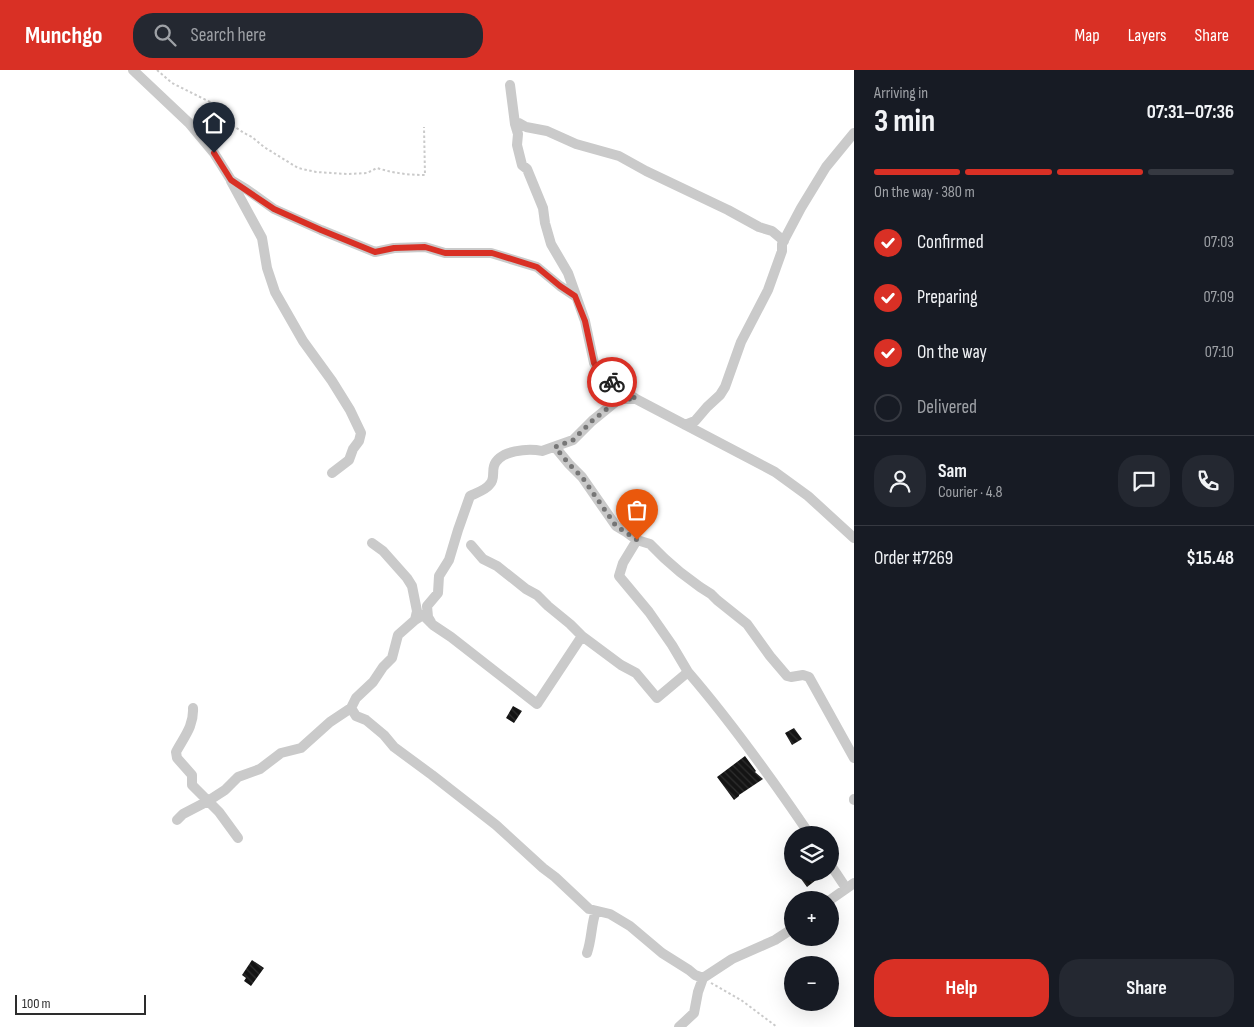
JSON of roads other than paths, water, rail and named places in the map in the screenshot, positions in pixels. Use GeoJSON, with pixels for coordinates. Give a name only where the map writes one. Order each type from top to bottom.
{"type":"FeatureCollection","features":[{"type":"Feature","properties":{"kind":"street"},"geometry":{"type":"LineString","coordinates":[[133,70],[189,123],[214,153],[231,180],[262,238],[267,268],[275,292],[303,341],[350,410],[361,433],[359,441],[353,449],[349,460],[332,473]]}},
{"type":"Feature","properties":{"kind":"street"},"geometry":{"type":"LineString","coordinates":[[510,86],[518,134],[516,145],[522,165],[527,169],[543,208],[551,244],[568,273],[585,321],[594,363],[597,368],[609,380],[636,399],[775,472],[808,496],[854,538]]}},
{"type":"Feature","properties":{"kind":"street"},"geometry":{"type":"LineString","coordinates":[[515,124],[519,123],[526,128],[547,130],[576,144],[619,156],[759,227],[772,231],[784,241]]}},
{"type":"Feature","properties":{"kind":"street"},"geometry":{"type":"LineString","coordinates":[[685,425],[700,417],[725,387],[741,342],[768,290],[784,241],[801,208],[826,167],[854,133]]}},
{"type":"Feature","properties":{"kind":"street"},"geometry":{"type":"LineString","coordinates":[[231,180],[274,209],[375,252],[394,248],[425,247],[445,253],[492,253],[537,267],[575,296]]}},
{"type":"Feature","properties":{"kind":"street"},"geometry":{"type":"LineString","coordinates":[[427,606],[438,593],[439,576],[449,560],[470,496],[490,486],[493,480],[493,467],[498,459],[509,452],[542,451],[573,440],[592,421],[619,399],[636,399]]}},
{"type":"Feature","properties":{"kind":"street"},"geometry":{"type":"LineString","coordinates":[[555,447],[582,477],[616,526],[637,540],[650,544],[675,567],[747,624],[787,676],[803,675],[809,677],[854,757]]}},
{"type":"Feature","properties":{"kind":"street"},"geometry":{"type":"LineString","coordinates":[[637,540],[623,563],[619,576],[649,612],[688,672],[715,704],[804,826]]}},
{"type":"Feature","properties":{"kind":"street"},"geometry":{"type":"LineString","coordinates":[[372,543],[383,551],[407,578],[427,606],[428,617],[433,625]]}},
{"type":"Feature","properties":{"kind":"street"},"geometry":{"type":"LineString","coordinates":[[471,545],[483,559],[497,566],[526,589],[537,595],[582,636],[621,665],[636,673],[658,698],[688,672]]}},
{"type":"Feature","properties":{"kind":"street"},"geometry":{"type":"LineString","coordinates":[[412,586],[417,611],[415,620]]}},
{"type":"Feature","properties":{"kind":"street"},"geometry":{"type":"LineString","coordinates":[[177,820],[183,814],[225,790],[238,777],[260,769],[281,753],[301,748],[330,722],[351,708],[356,698],[373,682],[392,658],[398,635],[422,615],[536,704],[582,636]]}},
{"type":"Feature","properties":{"kind":"street"},"geometry":{"type":"LineString","coordinates":[[193,708],[194,718],[176,752],[177,758],[192,774],[192,785],[224,818],[238,838]]}},
{"type":"Feature","properties":{"kind":"street"},"geometry":{"type":"LineString","coordinates":[[351,708],[356,716],[366,720],[384,735],[394,747],[496,825],[589,909],[610,914],[630,926],[662,954],[703,978]]}},
{"type":"Feature","properties":{"kind":"street"},"geometry":{"type":"LineString","coordinates":[[839,874],[850,886],[839,894]]}},
{"type":"Feature","properties":{"kind":"street"},"geometry":{"type":"LineString","coordinates":[[587,953],[596,911]]}},
{"type":"Feature","properties":{"kind":"street"},"geometry":{"type":"LineString","coordinates":[[679,1027],[694,1013],[703,978],[732,959],[784,934]]}}]}
